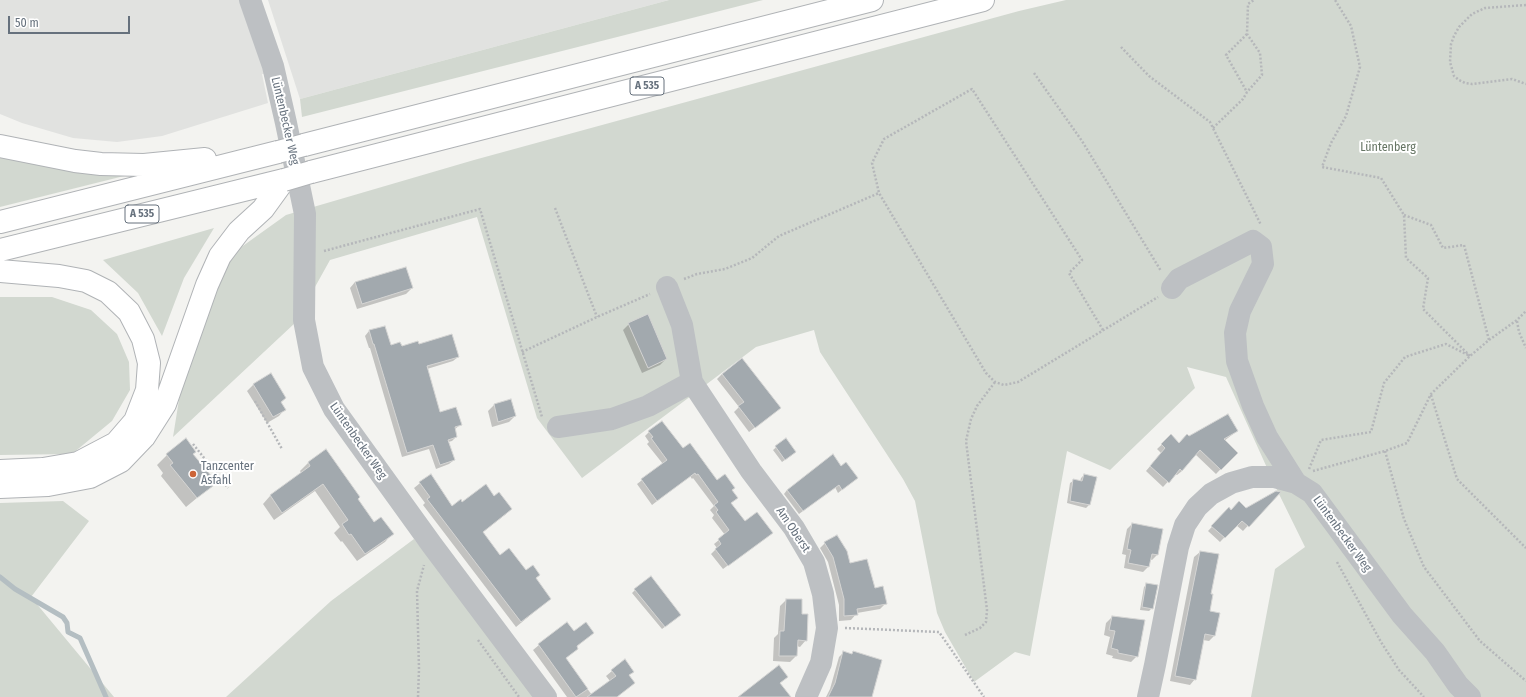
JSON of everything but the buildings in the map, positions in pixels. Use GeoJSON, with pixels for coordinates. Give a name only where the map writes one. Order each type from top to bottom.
{"type":"FeatureCollection","features":[{"type":"Feature","properties":{"kind":"highway","name":"A 535"},"geometry":{"type":"LineString","coordinates":[[0,222],[872,0]]}},
{"type":"Feature","properties":{"kind":"highway","name":"A 535"},"geometry":{"type":"LineString","coordinates":[[0,250],[284,180],[983,0]]}},
{"type":"Feature","properties":{"kind":"highway"},"geometry":{"type":"LineString","coordinates":[[0,146],[75,161],[101,164],[144,165],[278,152]]}},
{"type":"Feature","properties":{"kind":"highway"},"geometry":{"type":"LineString","coordinates":[[0,487],[48,485],[90,476],[121,461],[144,437],[165,404],[207,285],[220,256],[239,231],[263,209],[284,180]]}},
{"type":"Feature","properties":{"kind":"highway"},"geometry":{"type":"LineString","coordinates":[[0,272],[66,277],[86,281],[108,292],[129,312],[143,339],[148,363],[147,390],[135,421],[116,443],[78,463],[43,469],[0,471]]}},
{"type":"Feature","properties":{"kind":"street","name":"Lüntenbecker Weg"},"geometry":{"type":"LineString","coordinates":[[250,0],[273,66],[305,214],[304,320],[313,367],[334,409],[432,545],[546,697]]}},
{"type":"Feature","properties":{"kind":"street"},"geometry":{"type":"LineString","coordinates":[[1172,288],[1179,279],[1253,241],[1261,247],[1263,264],[1240,311],[1235,333],[1237,361],[1253,406],[1267,437],[1296,483]]}},
{"type":"Feature","properties":{"kind":"street"},"geometry":{"type":"LineString","coordinates":[[550,422],[612,419],[648,406],[692,382],[682,325],[667,287]]}},
{"type":"Feature","properties":{"kind":"street","name":"Am Oberst"},"geometry":{"type":"LineString","coordinates":[[692,382],[751,472],[794,528],[814,562],[824,594],[827,628],[821,663],[806,697]]}},
{"type":"Feature","properties":{"kind":"street","name":"Lüntenbecker Weg"},"geometry":{"type":"LineString","coordinates":[[1148,697],[1178,547],[1185,525],[1197,507],[1211,494],[1231,483],[1252,477],[1274,477],[1296,483],[1312,493],[1402,615],[1435,652],[1458,685],[1470,697]]}},
{"type":"Feature","properties":{"kind":"path"},"geometry":{"type":"LineString","coordinates":[[1213,128],[1243,100],[1247,92],[1262,75],[1260,53],[1247,34],[1248,4],[1254,0]]}},
{"type":"Feature","properties":{"kind":"path"},"geometry":{"type":"LineString","coordinates":[[1335,0],[1338,2],[1351,26],[1360,67],[1346,116],[1331,143],[1322,168],[1381,178],[1404,215],[1406,258],[1428,278],[1423,309],[1470,356]]}},
{"type":"Feature","properties":{"kind":"path"},"geometry":{"type":"LineString","coordinates":[[1526,5],[1485,8],[1472,14],[1459,27],[1454,36],[1450,62],[1454,76],[1465,83],[1472,84],[1512,79],[1526,84]]}},
{"type":"Feature","properties":{"kind":"path"},"geometry":{"type":"LineString","coordinates":[[1247,34],[1226,56],[1247,92]]}},
{"type":"Feature","properties":{"kind":"path"},"geometry":{"type":"LineString","coordinates":[[1121,47],[1149,76],[1210,122],[1261,225],[1260,236],[1253,241]]}},
{"type":"Feature","properties":{"kind":"path"},"geometry":{"type":"LineString","coordinates":[[1034,74],[1082,141],[1172,288],[1018,382],[1004,385],[995,382],[986,373],[879,193],[872,163],[884,139],[972,89],[1082,260],[1069,273],[1103,330]]}},
{"type":"Feature","properties":{"kind":"path"},"geometry":{"type":"LineString","coordinates":[[522,352],[597,317],[697,274],[725,269],[752,258],[779,236],[879,193]]}},
{"type":"Feature","properties":{"kind":"path"},"geometry":{"type":"LineString","coordinates":[[555,208],[597,317]]}},
{"type":"Feature","properties":{"kind":"path"},"geometry":{"type":"LineString","coordinates":[[304,256],[480,209],[522,352],[550,422]]}},
{"type":"Feature","properties":{"kind":"path"},"geometry":{"type":"LineString","coordinates":[[1404,215],[1432,225],[1443,248],[1464,245],[1489,340]]}},
{"type":"Feature","properties":{"kind":"path"},"geometry":{"type":"LineString","coordinates":[[1470,356],[1446,344],[1405,357],[1384,383],[1371,432],[1321,440],[1308,473],[1385,451],[1407,443],[1431,394],[1470,356],[1517,320],[1526,311]]}},
{"type":"Feature","properties":{"kind":"path"},"geometry":{"type":"LineString","coordinates":[[1517,320],[1519,332],[1526,348]]}},
{"type":"Feature","properties":{"kind":"path"},"geometry":{"type":"LineString","coordinates":[[965,635],[980,628],[986,622],[987,610],[966,442],[971,419],[977,406],[995,382]]}},
{"type":"Feature","properties":{"kind":"path"},"geometry":{"type":"LineString","coordinates":[[1431,394],[1457,479],[1526,548]]}},
{"type":"Feature","properties":{"kind":"path"},"geometry":{"type":"LineString","coordinates":[[254,401],[282,449]]}},
{"type":"Feature","properties":{"kind":"path"},"geometry":{"type":"LineString","coordinates":[[193,444],[228,488]]}},
{"type":"Feature","properties":{"kind":"path"},"geometry":{"type":"LineString","coordinates":[[1385,451],[1404,519],[1424,567],[1480,641],[1526,681]]}},
{"type":"Feature","properties":{"kind":"path"},"geometry":{"type":"LineString","coordinates":[[418,697],[419,669],[417,591],[425,560]]}},
{"type":"Feature","properties":{"kind":"path"},"geometry":{"type":"LineString","coordinates":[[1337,561],[1381,642],[1399,670],[1424,697]]}},
{"type":"Feature","properties":{"kind":"path"},"geometry":{"type":"LineString","coordinates":[[827,628],[939,632],[984,697]]}},
{"type":"Feature","properties":{"kind":"shaded area"},"geometry":{"type":"Polygon","coordinates":[[[0,0],[239,0],[265,74],[262,74],[268,103],[162,136],[117,142],[73,138],[22,123],[0,114],[0,0]]]}},
{"type":"Feature","properties":{"kind":"shaded area"},"geometry":{"type":"Polygon","coordinates":[[[268,0],[669,0],[300,99],[268,0]]]}},
{"type":"Feature","properties":{"kind":"green space"},"geometry":{"type":"Polygon","coordinates":[[[669,0],[763,0],[302,117],[300,99],[669,0]]]}},
{"type":"Feature","properties":{"kind":"green space","name":"Lüntenberg"},"geometry":{"type":"Polygon","coordinates":[[[1066,0],[1526,0],[1526,697],[1251,697],[1275,569],[1305,547],[1277,490],[1226,377],[1187,367],[1195,388],[1110,470],[1067,451],[1030,656],[1015,652],[974,682],[945,632],[937,613],[915,501],[903,479],[820,352],[814,330],[756,347],[582,478],[537,418],[477,217],[330,260],[295,323],[173,437],[182,381],[210,304],[233,253],[286,215],[474,160],[1019,11],[1066,0]]]}},
{"type":"Feature","properties":{"kind":"green space"},"geometry":{"type":"Polygon","coordinates":[[[0,154],[124,174],[124,176],[0,207],[0,154]]]}},
{"type":"Feature","properties":{"kind":"green space"},"geometry":{"type":"Polygon","coordinates":[[[214,228],[184,278],[162,336],[138,293],[103,260],[214,228]]]}},
{"type":"Feature","properties":{"kind":"green space"},"geometry":{"type":"Polygon","coordinates":[[[0,297],[52,297],[91,310],[117,334],[129,362],[130,390],[112,421],[72,454],[0,455],[0,297]]]}},
{"type":"Feature","properties":{"kind":"green space"},"geometry":{"type":"Polygon","coordinates":[[[63,501],[89,521],[31,597],[114,697],[0,697],[0,503],[63,501]]]}},
{"type":"Feature","properties":{"kind":"green space"},"geometry":{"type":"Polygon","coordinates":[[[414,539],[449,581],[537,697],[226,697],[331,601],[414,539]]]}},
{"type":"Feature","properties":{"kind":"waterway"},"geometry":{"type":"LineString","coordinates":[[0,577],[15,589],[63,617],[67,623],[68,632],[80,638],[106,697]]}},
{"type":"Feature","properties":{"kind":"place","name":"Tanzcenter Asfahl"},"geometry":{"type":"Point","coordinates":[193,474]}}]}
